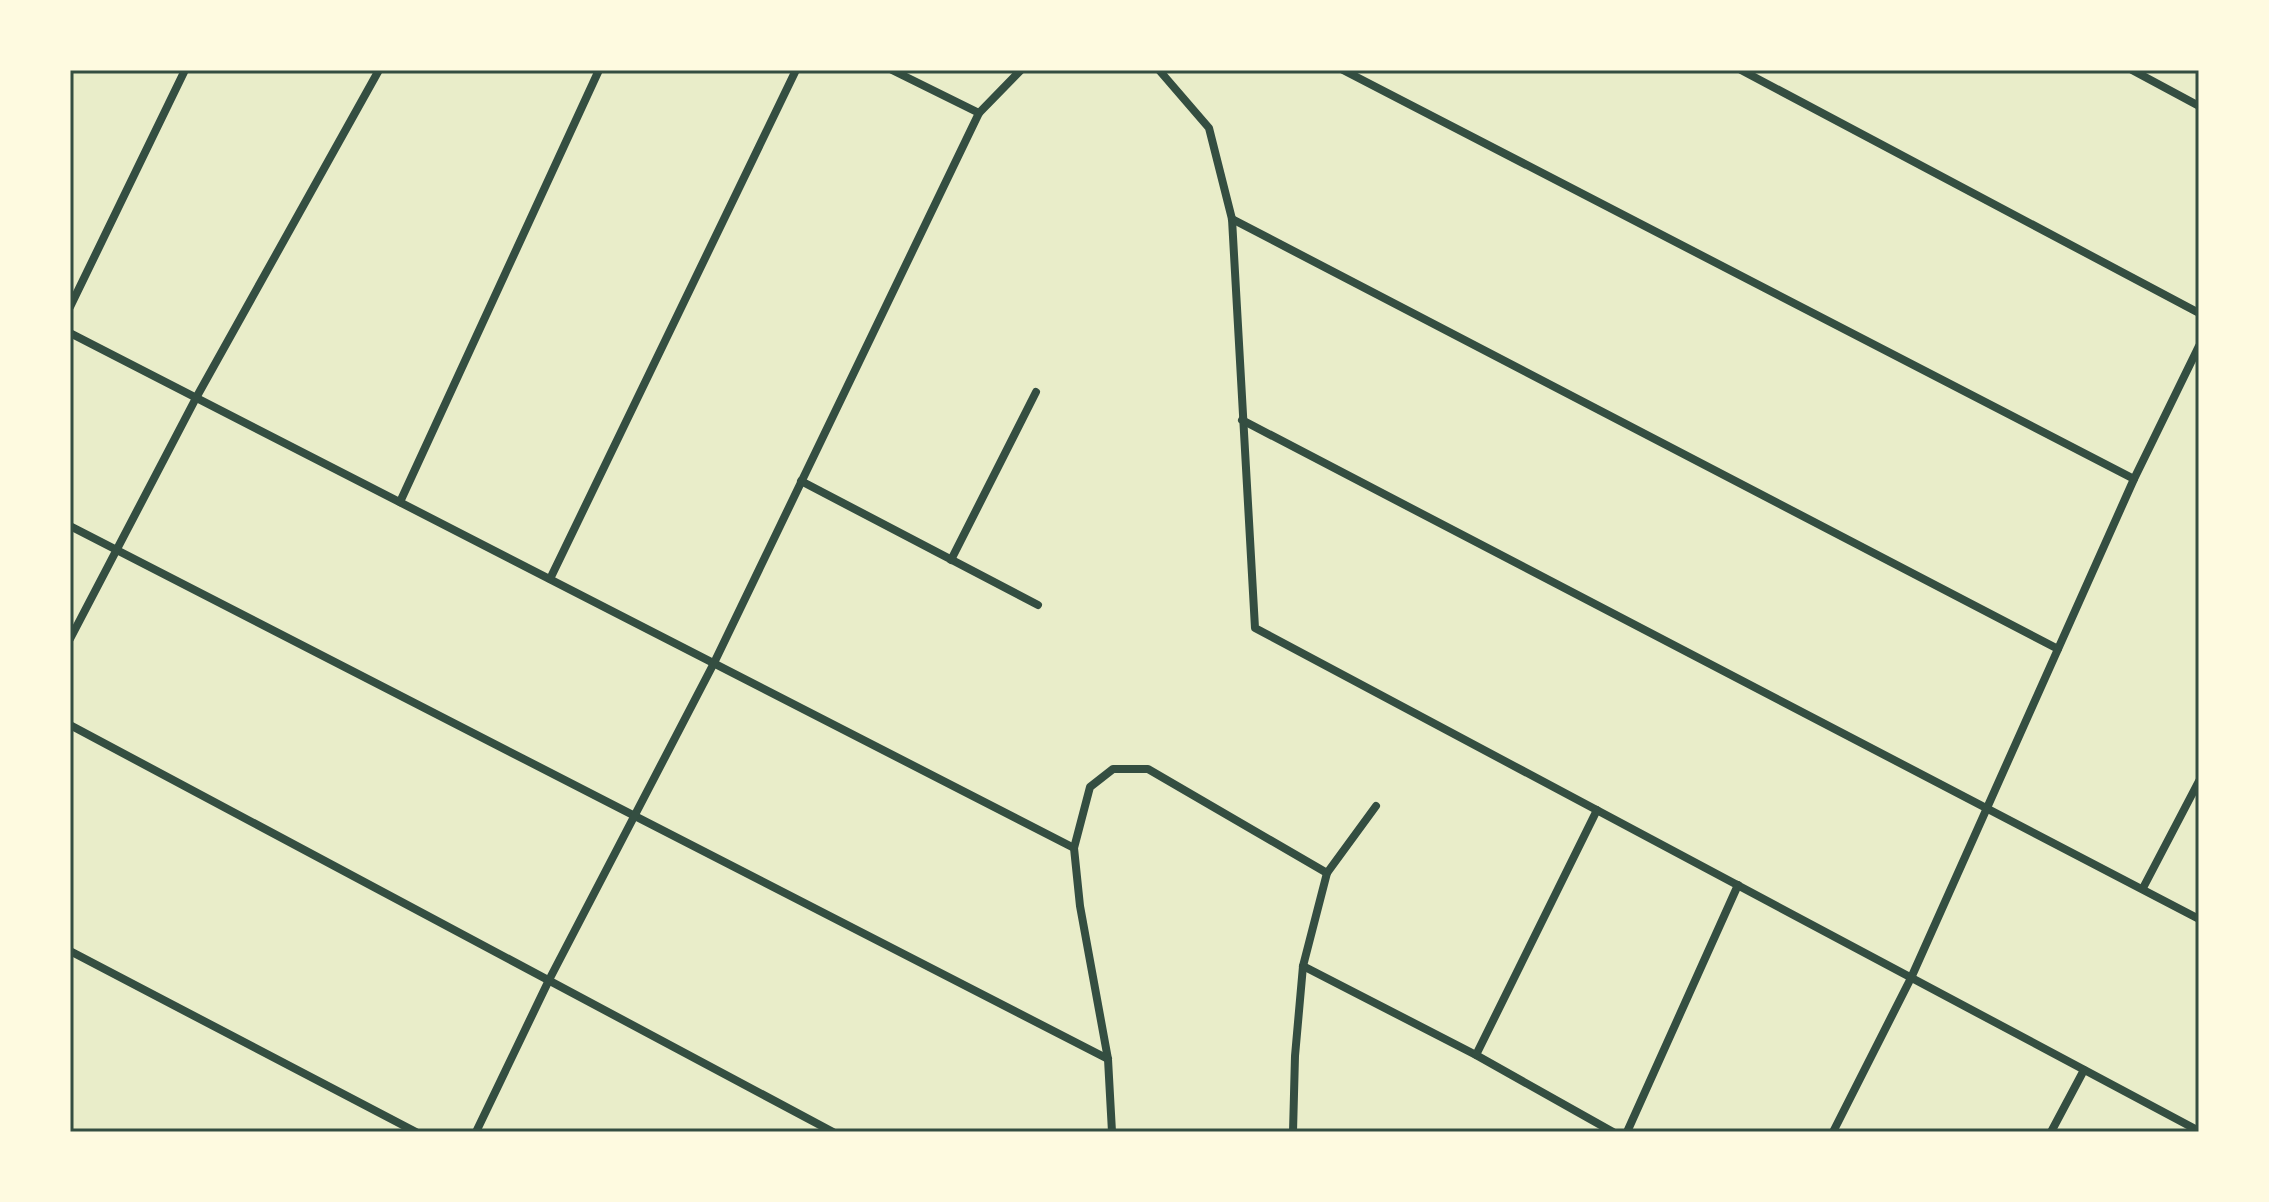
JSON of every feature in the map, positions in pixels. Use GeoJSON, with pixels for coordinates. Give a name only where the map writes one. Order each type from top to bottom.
{"type":"FeatureCollection","features":[{"type":"Feature","properties":{"kind":"street"},"geometry":{"type":"LineString","coordinates":[[70,307],[185,70]]}},
{"type":"Feature","properties":{"kind":"street"},"geometry":{"type":"LineString","coordinates":[[70,639],[196,398],[379,70]]}},
{"type":"Feature","properties":{"kind":"street"},"geometry":{"type":"LineString","coordinates":[[550,579],[796,70]]}},
{"type":"Feature","properties":{"kind":"street"},"geometry":{"type":"LineString","coordinates":[[892,70],[979,113]]}},
{"type":"Feature","properties":{"kind":"street"},"geometry":{"type":"LineString","coordinates":[[476,1132],[549,980],[714,663],[979,113],[1021,70]]}},
{"type":"Feature","properties":{"kind":"street"},"geometry":{"type":"LineString","coordinates":[[1159,70],[1209,128],[1232,219],[1255,628],[2199,1131]]}},
{"type":"Feature","properties":{"kind":"street"},"geometry":{"type":"LineString","coordinates":[[1343,70],[2134,479]]}},
{"type":"Feature","properties":{"kind":"street"},"geometry":{"type":"LineString","coordinates":[[1741,70],[2199,313]]}},
{"type":"Feature","properties":{"kind":"street"},"geometry":{"type":"LineString","coordinates":[[2132,70],[2199,106]]}},
{"type":"Feature","properties":{"kind":"street"},"geometry":{"type":"LineString","coordinates":[[400,502],[599,71]]}},
{"type":"Feature","properties":{"kind":"street"},"geometry":{"type":"LineString","coordinates":[[1232,219],[2058,649]]}},
{"type":"Feature","properties":{"kind":"street"},"geometry":{"type":"LineString","coordinates":[[70,333],[1074,848]]}},
{"type":"Feature","properties":{"kind":"street"},"geometry":{"type":"LineString","coordinates":[[1833,1132],[1911,978],[2134,479],[2199,346]]}},
{"type":"Feature","properties":{"kind":"street"},"geometry":{"type":"LineString","coordinates":[[951,560],[1036,392]]}},
{"type":"Feature","properties":{"kind":"street"},"geometry":{"type":"LineString","coordinates":[[1242,420],[2199,919]]}},
{"type":"Feature","properties":{"kind":"street"},"geometry":{"type":"LineString","coordinates":[[801,481],[1038,605]]}},
{"type":"Feature","properties":{"kind":"street"},"geometry":{"type":"LineString","coordinates":[[70,526],[1108,1059]]}},
{"type":"Feature","properties":{"kind":"street"},"geometry":{"type":"LineString","coordinates":[[70,725],[833,1132]]}},
{"type":"Feature","properties":{"kind":"street"},"geometry":{"type":"LineString","coordinates":[[1112,1132],[1108,1059],[1080,906],[1074,848],[1090,787],[1113,769],[1148,769],[1327,873]]}},
{"type":"Feature","properties":{"kind":"street"},"geometry":{"type":"LineString","coordinates":[[2143,888],[2199,781]]}},
{"type":"Feature","properties":{"kind":"street"},"geometry":{"type":"LineString","coordinates":[[1293,1132],[1295,1056],[1303,966],[1327,873],[1376,806]]}},
{"type":"Feature","properties":{"kind":"street"},"geometry":{"type":"LineString","coordinates":[[1476,1055],[1597,810]]}},
{"type":"Feature","properties":{"kind":"street"},"geometry":{"type":"LineString","coordinates":[[1627,1132],[1738,885]]}},
{"type":"Feature","properties":{"kind":"street"},"geometry":{"type":"LineString","coordinates":[[70,951],[416,1132]]}},
{"type":"Feature","properties":{"kind":"street"},"geometry":{"type":"LineString","coordinates":[[1303,966],[1476,1055],[1613,1132]]}},
{"type":"Feature","properties":{"kind":"street"},"geometry":{"type":"LineString","coordinates":[[2051,1132],[2084,1070]]}}]}
